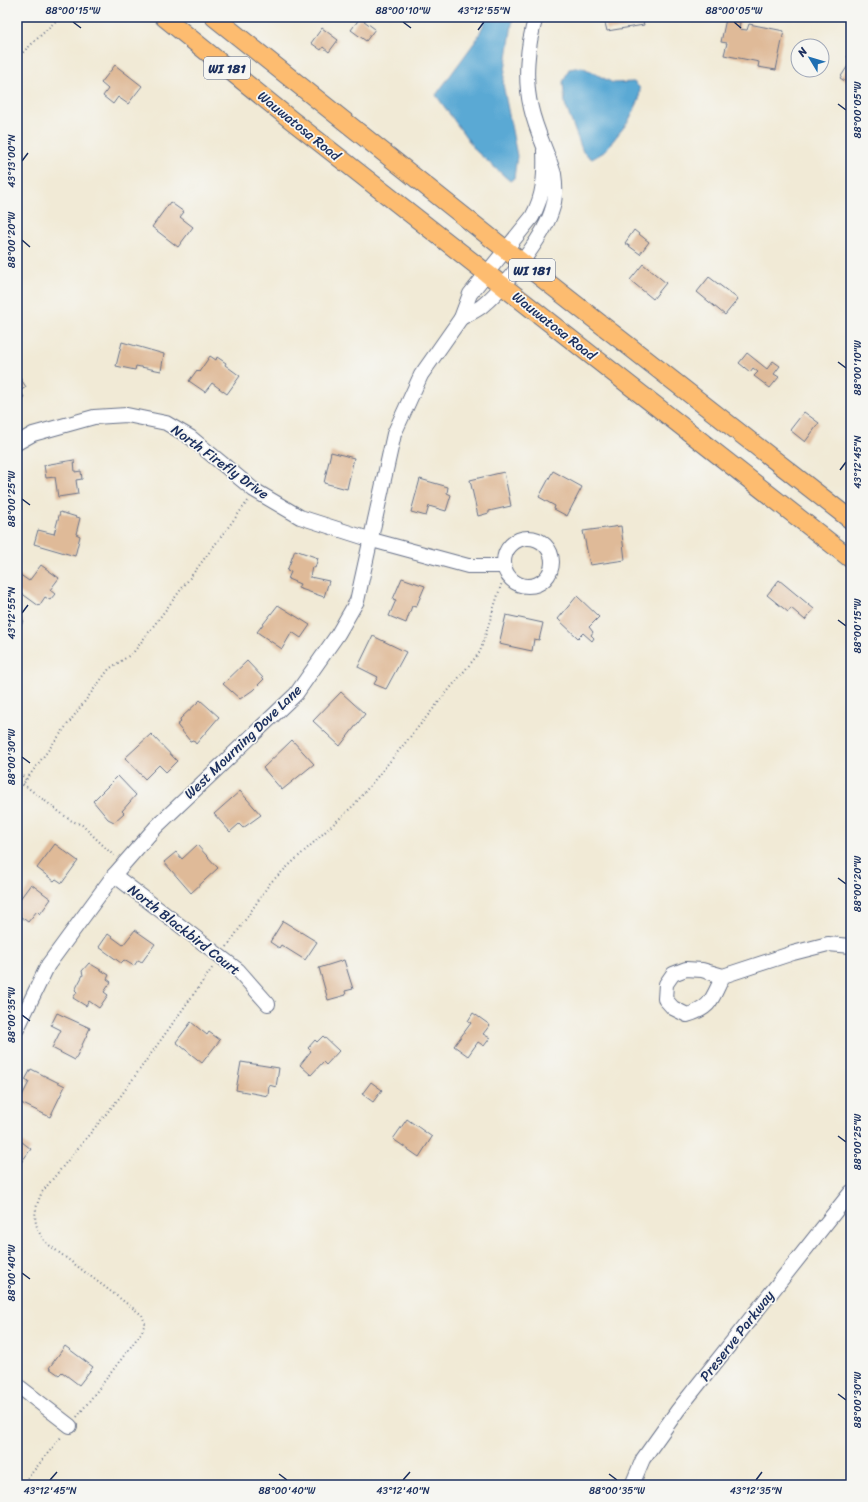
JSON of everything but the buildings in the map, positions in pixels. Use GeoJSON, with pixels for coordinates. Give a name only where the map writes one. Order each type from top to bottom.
{"type":"FeatureCollection","features":[{"type":"Feature","properties":{"kind":"main road","name":"Wauwatosa Road"},"geometry":{"type":"LineString","coordinates":[[164,17],[487,274],[851,559]]}},
{"type":"Feature","properties":{"kind":"main road","name":"WI 181"},"geometry":{"type":"LineString","coordinates":[[214,17],[521,262],[851,520]]}},
{"type":"Feature","properties":{"kind":"street"},"geometry":{"type":"LineString","coordinates":[[461,318],[481,307],[503,286],[546,224],[555,200],[554,174],[544,150],[531,108],[527,78],[531,37],[536,17]]}},
{"type":"Feature","properties":{"kind":"street"},"geometry":{"type":"LineString","coordinates":[[461,318],[470,294],[532,217],[537,207],[543,187],[544,150]]}},
{"type":"Feature","properties":{"kind":"street","name":"West Mourning Dove Lane"},"geometry":{"type":"LineString","coordinates":[[17,1029],[48,965],[114,875],[156,827],[296,694],[338,634],[357,602],[372,540],[394,434],[421,375],[461,318]]}},
{"type":"Feature","properties":{"kind":"street","name":"North Firefly Drive"},"geometry":{"type":"LineString","coordinates":[[17,443],[33,434],[94,417],[127,415],[166,423],[190,437],[256,491],[300,517],[372,540],[468,566],[505,571]]}},
{"type":"Feature","properties":{"kind":"street","name":"North Blackbird Court"},"geometry":{"type":"LineString","coordinates":[[114,875],[238,970],[268,1004]]}},
{"type":"Feature","properties":{"kind":"street"},"geometry":{"type":"LineString","coordinates":[[723,976],[793,953],[828,944],[851,946]]}},
{"type":"Feature","properties":{"kind":"street","name":"Preserve Parkway"},"geometry":{"type":"LineString","coordinates":[[632,1485],[643,1459],[678,1410],[851,1192]]}},
{"type":"Feature","properties":{"kind":"street"},"geometry":{"type":"LineString","coordinates":[[17,1385],[70,1426]]}},
{"type":"Feature","properties":{"kind":"path"},"geometry":{"type":"LineString","coordinates":[[17,58],[60,17]]}},
{"type":"Feature","properties":{"kind":"path"},"geometry":{"type":"LineString","coordinates":[[17,792],[109,669],[133,653],[256,491]]}},
{"type":"Feature","properties":{"kind":"path"},"geometry":{"type":"LineString","coordinates":[[22,1485],[126,1354],[142,1332],[145,1323],[142,1315],[45,1242],[39,1233],[35,1219],[35,1208],[42,1192],[120,1097],[221,956],[270,883],[354,805],[480,652],[505,571]]}},
{"type":"Feature","properties":{"kind":"path"},"geometry":{"type":"LineString","coordinates":[[17,770],[26,780]]}},
{"type":"Feature","properties":{"kind":"path"},"geometry":{"type":"LineString","coordinates":[[23,784],[70,820],[82,825],[124,863]]}},
{"type":"Feature","properties":{"kind":"water"},"geometry":{"type":"Polygon","coordinates":[[[487,17],[513,17],[503,84],[517,156],[514,178],[510,181],[476,151],[436,95],[477,39],[487,17]]]}},
{"type":"Feature","properties":{"kind":"water"},"geometry":{"type":"Polygon","coordinates":[[[582,67],[613,83],[634,82],[640,88],[639,100],[628,122],[604,152],[592,159],[583,152],[565,104],[563,82],[569,69],[582,67]]]}}]}
